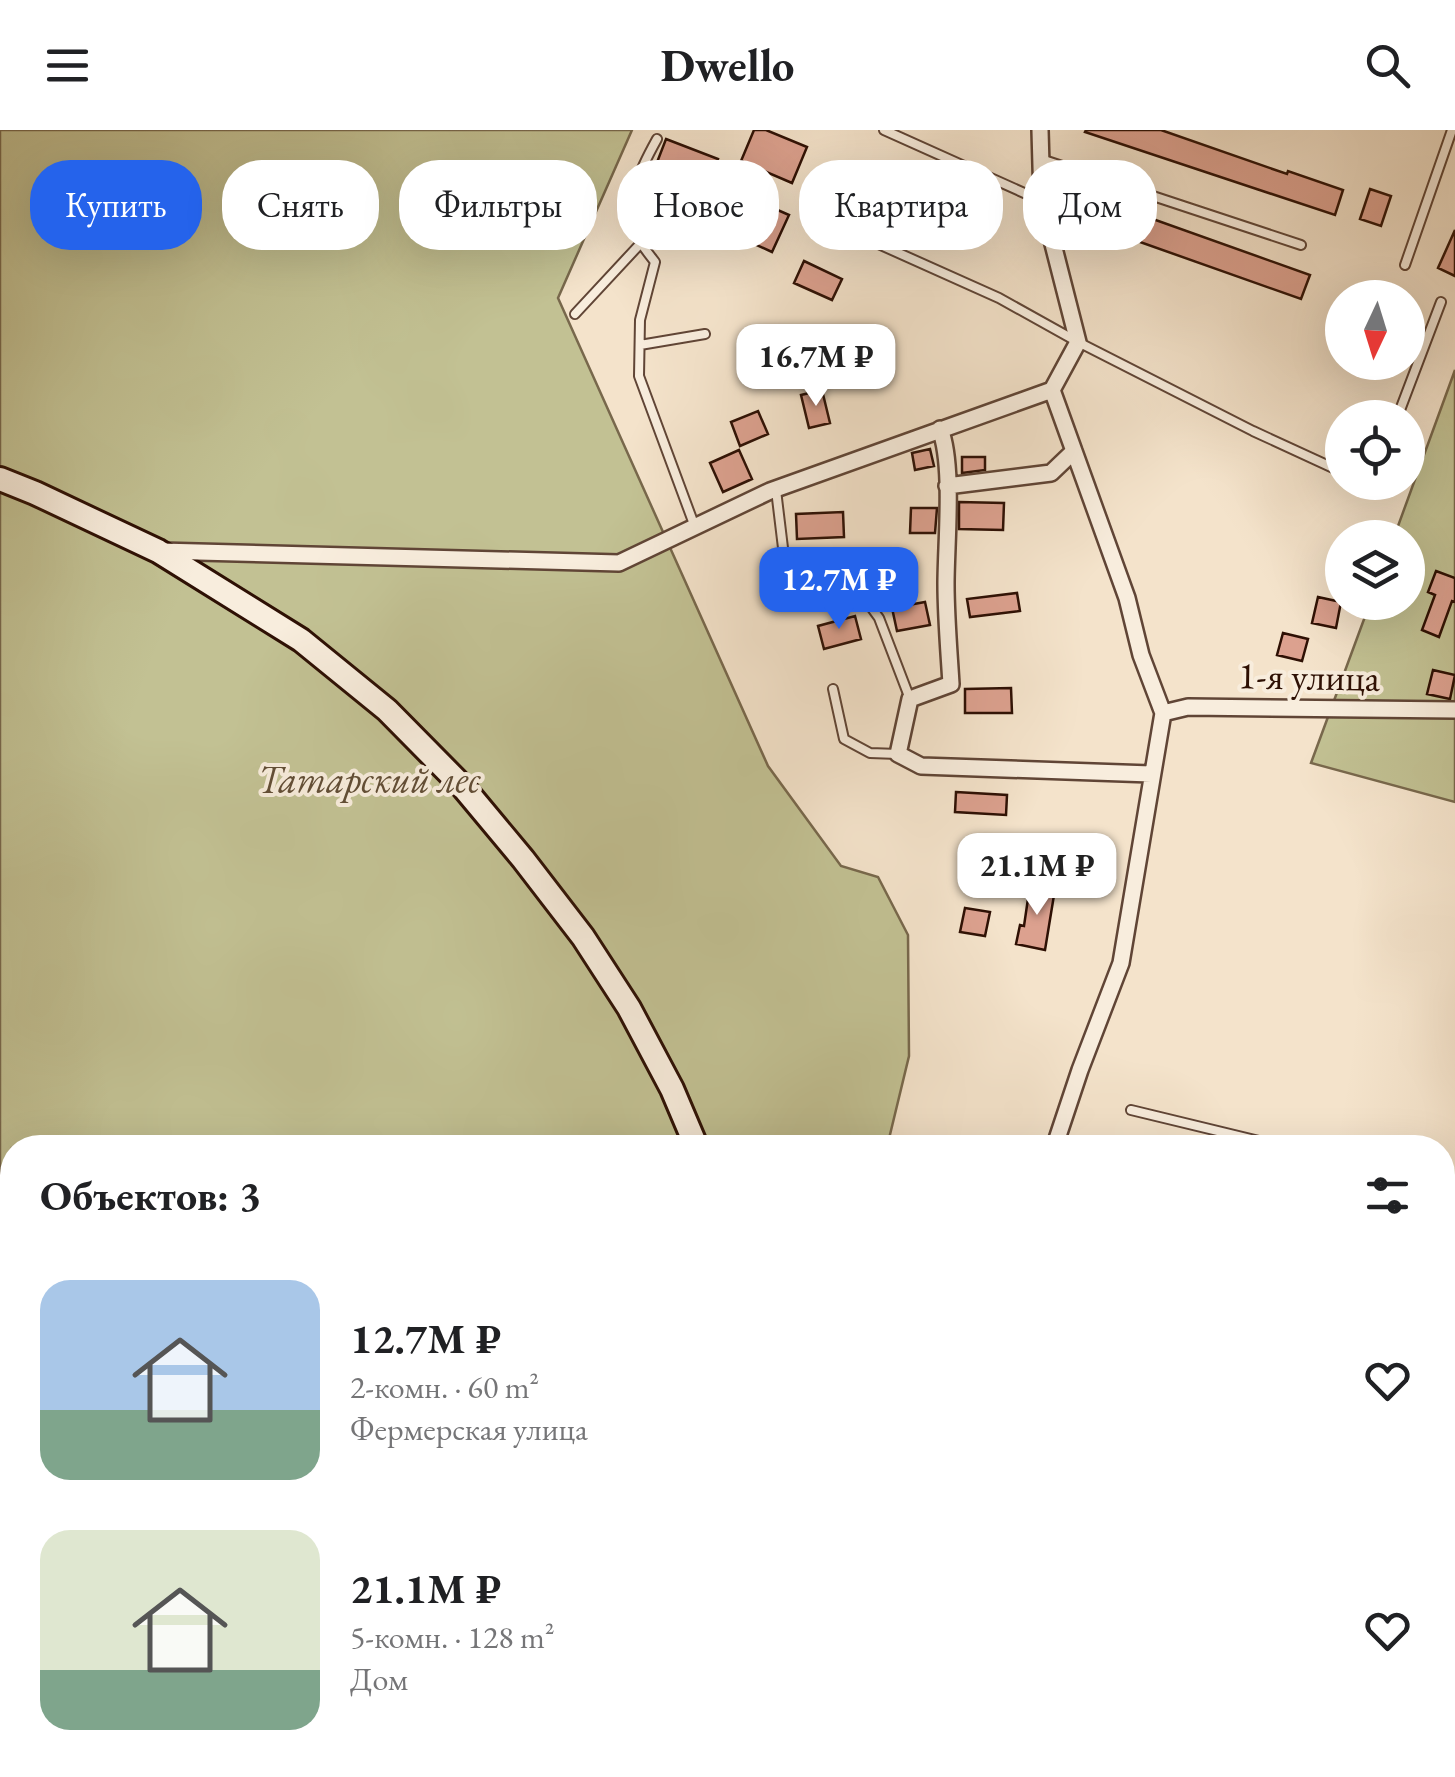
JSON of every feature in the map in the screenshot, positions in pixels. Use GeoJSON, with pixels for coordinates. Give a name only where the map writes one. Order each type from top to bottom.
{"type":"FeatureCollection","features":[{"type":"Feature","properties":{"kind":"main road"},"geometry":{"type":"LineString","coordinates":[[0,478],[158,551],[301,640],[386,710],[463,787],[571,921],[629,1008],[691,1135]]}},
{"type":"Feature","properties":{"kind":"street"},"geometry":{"type":"LineString","coordinates":[[1040,130],[1040,159]]}},
{"type":"Feature","properties":{"kind":"street"},"geometry":{"type":"LineString","coordinates":[[158,551],[619,563],[776,489],[1052,390],[1078,342],[1055,250]]}},
{"type":"Feature","properties":{"kind":"street"},"geometry":{"type":"LineString","coordinates":[[1052,390],[1162,713],[1121,963],[1058,1135]]}},
{"type":"Feature","properties":{"kind":"street"},"geometry":{"type":"LineString","coordinates":[[940,429],[945,441],[947,486],[950,684],[910,699],[898,754],[921,766],[1151,774]]}},
{"type":"Feature","properties":{"kind":"street"},"geometry":{"type":"LineString","coordinates":[[947,486],[1052,473],[1074,450]]}},
{"type":"Feature","properties":{"kind":"street","name":"1-я улица"},"geometry":{"type":"LineString","coordinates":[[1162,713],[1188,707],[1454,707]]}},
{"type":"Feature","properties":{"kind":"lane"},"geometry":{"type":"LineString","coordinates":[[884,130],[1023,192]]}},
{"type":"Feature","properties":{"kind":"lane"},"geometry":{"type":"LineString","coordinates":[[1405,265],[1452,130]]}},
{"type":"Feature","properties":{"kind":"lane"},"geometry":{"type":"LineString","coordinates":[[645,160],[656,139]]}},
{"type":"Feature","properties":{"kind":"lane"},"geometry":{"type":"LineString","coordinates":[[1040,159],[1301,245]]}},
{"type":"Feature","properties":{"kind":"lane"},"geometry":{"type":"LineString","coordinates":[[576,314],[634,250]]}},
{"type":"Feature","properties":{"kind":"lane"},"geometry":{"type":"LineString","coordinates":[[647,250],[655,262],[640,320],[640,376],[695,527]]}},
{"type":"Feature","properties":{"kind":"lane"},"geometry":{"type":"LineString","coordinates":[[891,250],[999,298],[1078,342],[1325,464]]}},
{"type":"Feature","properties":{"kind":"lane"},"geometry":{"type":"LineString","coordinates":[[1403,400],[1441,302]]}},
{"type":"Feature","properties":{"kind":"lane"},"geometry":{"type":"LineString","coordinates":[[640,345],[705,334]]}},
{"type":"Feature","properties":{"kind":"lane"},"geometry":{"type":"LineString","coordinates":[[776,489],[787,581],[864,571],[871,607],[879,618],[910,699]]}},
{"type":"Feature","properties":{"kind":"lane"},"geometry":{"type":"LineString","coordinates":[[833,689],[844,739],[870,753],[898,754]]}},
{"type":"Feature","properties":{"kind":"lane"},"geometry":{"type":"LineString","coordinates":[[1130,1110],[1234,1135]]}},
{"type":"Feature","properties":{"kind":"green space","name":"Татарский лес"},"geometry":{"type":"Polygon","coordinates":[[[0,130],[632,130],[597,209],[597,160],[399,160],[399,250],[579,250],[558,298],[768,766],[841,866],[878,877],[908,935],[909,1056],[890,1135],[0,1135],[0,130]]]}},
{"type":"Feature","properties":{"kind":"green space"},"geometry":{"type":"Polygon","coordinates":[[[1455,370],[1455,802],[1311,763],[1364,620],[1425,620],[1425,520],[1400,520],[1408,500],[1425,500],[1425,452],[1455,370]]]}},
{"type":"Feature","properties":{"kind":"building"},"geometry":{"type":"Polygon","coordinates":[[[754,130],[766,130],[807,147],[792,183],[779,177],[779,160],[741,160],[754,130]]]}},
{"type":"Feature","properties":{"kind":"building"},"geometry":{"type":"Polygon","coordinates":[[[1086,130],[1161,130],[1343,190],[1335,215],[1086,130]]]}},
{"type":"Feature","properties":{"kind":"building"},"geometry":{"type":"Polygon","coordinates":[[[666,139],[718,159],[718,160],[658,160],[666,139]]]}},
{"type":"Feature","properties":{"kind":"building"},"geometry":{"type":"Polygon","coordinates":[[[1370,189],[1391,196],[1381,226],[1360,219],[1370,189]]]}},
{"type":"Feature","properties":{"kind":"building"},"geometry":{"type":"Polygon","coordinates":[[[779,211],[789,215],[779,237],[779,211]]]}},
{"type":"Feature","properties":{"kind":"building"},"geometry":{"type":"Polygon","coordinates":[[[1157,220],[1310,275],[1301,299],[1157,248],[1157,220]]]}},
{"type":"Feature","properties":{"kind":"building"},"geometry":{"type":"Polygon","coordinates":[[[1455,230],[1455,276],[1438,268],[1455,230]]]}},
{"type":"Feature","properties":{"kind":"building"},"geometry":{"type":"Polygon","coordinates":[[[804,261],[842,279],[832,300],[794,283],[804,261]]]}},
{"type":"Feature","properties":{"kind":"building"},"geometry":{"type":"Polygon","coordinates":[[[861,340],[883,340],[883,366],[861,366],[861,340]]]}},
{"type":"Feature","properties":{"kind":"building"},"geometry":{"type":"Polygon","coordinates":[[[822,390],[830,423],[809,428],[801,395],[822,390]]]}},
{"type":"Feature","properties":{"kind":"building"},"geometry":{"type":"Polygon","coordinates":[[[758,411],[768,434],[740,446],[731,422],[758,411]]]}},
{"type":"Feature","properties":{"kind":"building"},"geometry":{"type":"Polygon","coordinates":[[[930,449],[934,466],[915,470],[912,453],[930,449]]]}},
{"type":"Feature","properties":{"kind":"building"},"geometry":{"type":"Polygon","coordinates":[[[739,450],[752,479],[723,492],[710,463],[739,450]]]}},
{"type":"Feature","properties":{"kind":"building"},"geometry":{"type":"Polygon","coordinates":[[[962,457],[985,457],[985,470],[962,473],[962,457]]]}},
{"type":"Feature","properties":{"kind":"building"},"geometry":{"type":"Polygon","coordinates":[[[959,502],[1004,503],[1003,530],[959,529],[959,502]]]}},
{"type":"Feature","properties":{"kind":"building"},"geometry":{"type":"Polygon","coordinates":[[[911,508],[937,508],[935,533],[910,533],[911,508]]]}},
{"type":"Feature","properties":{"kind":"building"},"geometry":{"type":"Polygon","coordinates":[[[843,512],[844,537],[797,539],[796,514],[843,512]]]}},
{"type":"Feature","properties":{"kind":"building"},"geometry":{"type":"Polygon","coordinates":[[[1436,571],[1455,578],[1455,602],[1452,601],[1439,637],[1422,630],[1435,595],[1428,592],[1436,571]]]}},
{"type":"Feature","properties":{"kind":"building"},"geometry":{"type":"Polygon","coordinates":[[[1017,593],[1020,611],[970,617],[967,599],[1017,593]]]}},
{"type":"Feature","properties":{"kind":"building"},"geometry":{"type":"Polygon","coordinates":[[[1318,597],[1325,599],[1325,620],[1338,620],[1336,628],[1312,623],[1318,597]]]}},
{"type":"Feature","properties":{"kind":"building"},"geometry":{"type":"Polygon","coordinates":[[[925,602],[930,625],[897,631],[892,608],[925,602]]]}},
{"type":"Feature","properties":{"kind":"building"},"geometry":{"type":"Polygon","coordinates":[[[855,616],[861,639],[824,649],[818,626],[855,616]]]}},
{"type":"Feature","properties":{"kind":"building"},"geometry":{"type":"Polygon","coordinates":[[[1283,633],[1308,639],[1302,661],[1277,655],[1283,633]]]}},
{"type":"Feature","properties":{"kind":"building"},"geometry":{"type":"Polygon","coordinates":[[[1433,670],[1455,675],[1450,699],[1427,694],[1433,670]]]}},
{"type":"Feature","properties":{"kind":"building"},"geometry":{"type":"Polygon","coordinates":[[[1011,688],[1012,713],[965,713],[965,689],[1011,688]]]}},
{"type":"Feature","properties":{"kind":"building"},"geometry":{"type":"Polygon","coordinates":[[[956,792],[1007,795],[1006,815],[955,812],[956,792]]]}},
{"type":"Feature","properties":{"kind":"building"},"geometry":{"type":"Polygon","coordinates":[[[1030,885],[1055,889],[1045,950],[1016,944],[1020,925],[1024,926],[1030,885]]]}},
{"type":"Feature","properties":{"kind":"building"},"geometry":{"type":"Polygon","coordinates":[[[965,908],[990,912],[985,936],[960,932],[965,908]]]}}]}
